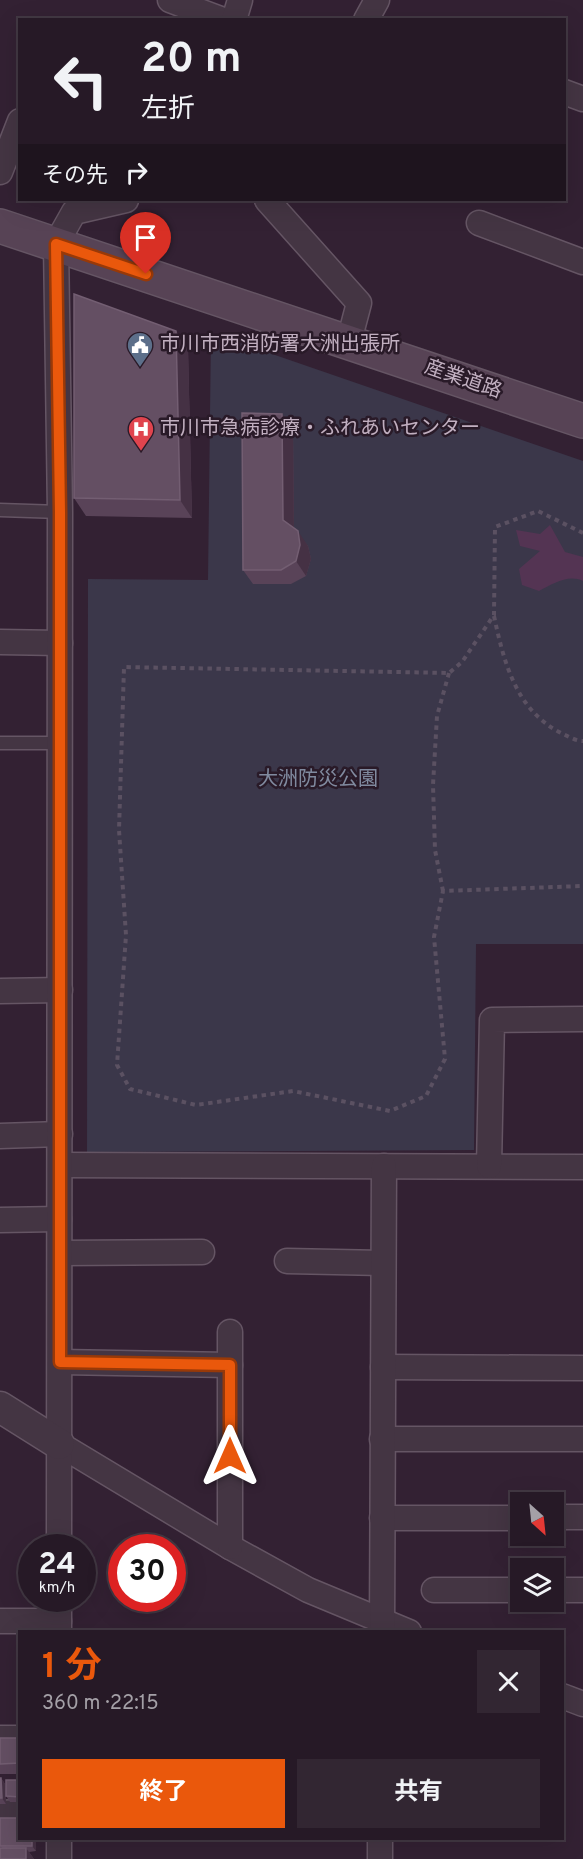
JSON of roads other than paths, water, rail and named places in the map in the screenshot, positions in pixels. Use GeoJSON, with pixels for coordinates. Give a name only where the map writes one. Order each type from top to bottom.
{"type":"FeatureCollection","features":[{"type":"Feature","properties":{"kind":"main road","name":"産業道路"},"geometry":{"type":"LineString","coordinates":[[0,226],[581,415]]}},
{"type":"Feature","properties":{"kind":"street"},"geometry":{"type":"LineString","coordinates":[[170,0],[218,18]]}},
{"type":"Feature","properties":{"kind":"street"},"geometry":{"type":"LineString","coordinates":[[235,18],[240,0]]}},
{"type":"Feature","properties":{"kind":"street"},"geometry":{"type":"LineString","coordinates":[[367,18],[376,0]]}},
{"type":"Feature","properties":{"kind":"street"},"geometry":{"type":"LineString","coordinates":[[566,93],[583,99]]}},
{"type":"Feature","properties":{"kind":"street"},"geometry":{"type":"LineString","coordinates":[[0,172],[18,126]]}},
{"type":"Feature","properties":{"kind":"street"},"geometry":{"type":"LineString","coordinates":[[59,1534],[60,512],[56,244],[74,212],[122,201]]}},
{"type":"Feature","properties":{"kind":"street"},"geometry":{"type":"LineString","coordinates":[[270,201],[359,303],[349,341]]}},
{"type":"Feature","properties":{"kind":"street"},"geometry":{"type":"LineString","coordinates":[[479,223],[583,262]]}},
{"type":"Feature","properties":{"kind":"street"},"geometry":{"type":"LineString","coordinates":[[0,642],[60,642]]}},
{"type":"Feature","properties":{"kind":"street"},"geometry":{"type":"LineString","coordinates":[[0,991],[60,990]]}},
{"type":"Feature","properties":{"kind":"street"},"geometry":{"type":"LineString","coordinates":[[489,1166],[492,1020],[583,1019]]}},
{"type":"Feature","properties":{"kind":"street"},"geometry":{"type":"LineString","coordinates":[[0,1136],[60,1134]]}},
{"type":"Feature","properties":{"kind":"street"},"geometry":{"type":"LineString","coordinates":[[60,1165],[583,1167]]}},
{"type":"Feature","properties":{"kind":"street"},"geometry":{"type":"LineString","coordinates":[[382,1626],[384,1166]]}},
{"type":"Feature","properties":{"kind":"street"},"geometry":{"type":"LineString","coordinates":[[0,1220],[59,1219]]}},
{"type":"Feature","properties":{"kind":"street"},"geometry":{"type":"LineString","coordinates":[[60,1253],[202,1252]]}},
{"type":"Feature","properties":{"kind":"street"},"geometry":{"type":"LineString","coordinates":[[287,1262],[383,1263]]}},
{"type":"Feature","properties":{"kind":"street"},"geometry":{"type":"LineString","coordinates":[[230,1332],[230,1547]]}},
{"type":"Feature","properties":{"kind":"street"},"geometry":{"type":"LineString","coordinates":[[60,1362],[230,1365]]}},
{"type":"Feature","properties":{"kind":"street"},"geometry":{"type":"LineString","coordinates":[[383,1367],[583,1368]]}},
{"type":"Feature","properties":{"kind":"street"},"geometry":{"type":"LineString","coordinates":[[0,1407],[230,1547],[308,1590],[382,1626],[400,1630]]}},
{"type":"Feature","properties":{"kind":"street"},"geometry":{"type":"LineString","coordinates":[[382,1439],[583,1439]]}},
{"type":"Feature","properties":{"kind":"street"},"geometry":{"type":"LineString","coordinates":[[564,1517],[583,1517]]}},
{"type":"Feature","properties":{"kind":"street"},"geometry":{"type":"LineString","coordinates":[[382,1518],[510,1518]]}},
{"type":"Feature","properties":{"kind":"street"},"geometry":{"type":"LineString","coordinates":[[434,1590],[510,1590]]}},
{"type":"Feature","properties":{"kind":"street"},"geometry":{"type":"LineString","coordinates":[[564,1590],[583,1590]]}},
{"type":"Feature","properties":{"kind":"street"},"geometry":{"type":"LineString","coordinates":[[0,1621],[59,1617]]}},
{"type":"Feature","properties":{"kind":"street"},"geometry":{"type":"LineString","coordinates":[[564,1697],[583,1704]]}},
{"type":"Feature","properties":{"kind":"street"},"geometry":{"type":"LineString","coordinates":[[0,1738],[18,1738]]}},
{"type":"Feature","properties":{"kind":"street"},"geometry":{"type":"LineString","coordinates":[[0,1813],[18,1812]]}},
{"type":"Feature","properties":{"kind":"street"},"geometry":{"type":"LineString","coordinates":[[59,1840],[59,1859]]}},
{"type":"Feature","properties":{"kind":"street"},"geometry":{"type":"LineString","coordinates":[[380,1840],[380,1859]]}},
{"type":"Feature","properties":{"kind":"lane"},"geometry":{"type":"LineString","coordinates":[[0,510],[60,512]]}},
{"type":"Feature","properties":{"kind":"lane"},"geometry":{"type":"LineString","coordinates":[[0,743],[60,743]]}},
{"type":"Feature","properties":{"kind":"place","name":"市川市西消防署大洲出張所"},"geometry":{"type":"Point","coordinates":[140,368]}},
{"type":"Feature","properties":{"kind":"place","name":"市川市急病診療・ふれあいセンター"},"geometry":{"type":"Point","coordinates":[141,452]}},
{"type":"Feature","properties":{"kind":"park label","name":"大洲防災公園"},"geometry":{"type":"Point","coordinates":[318,780]}}]}
